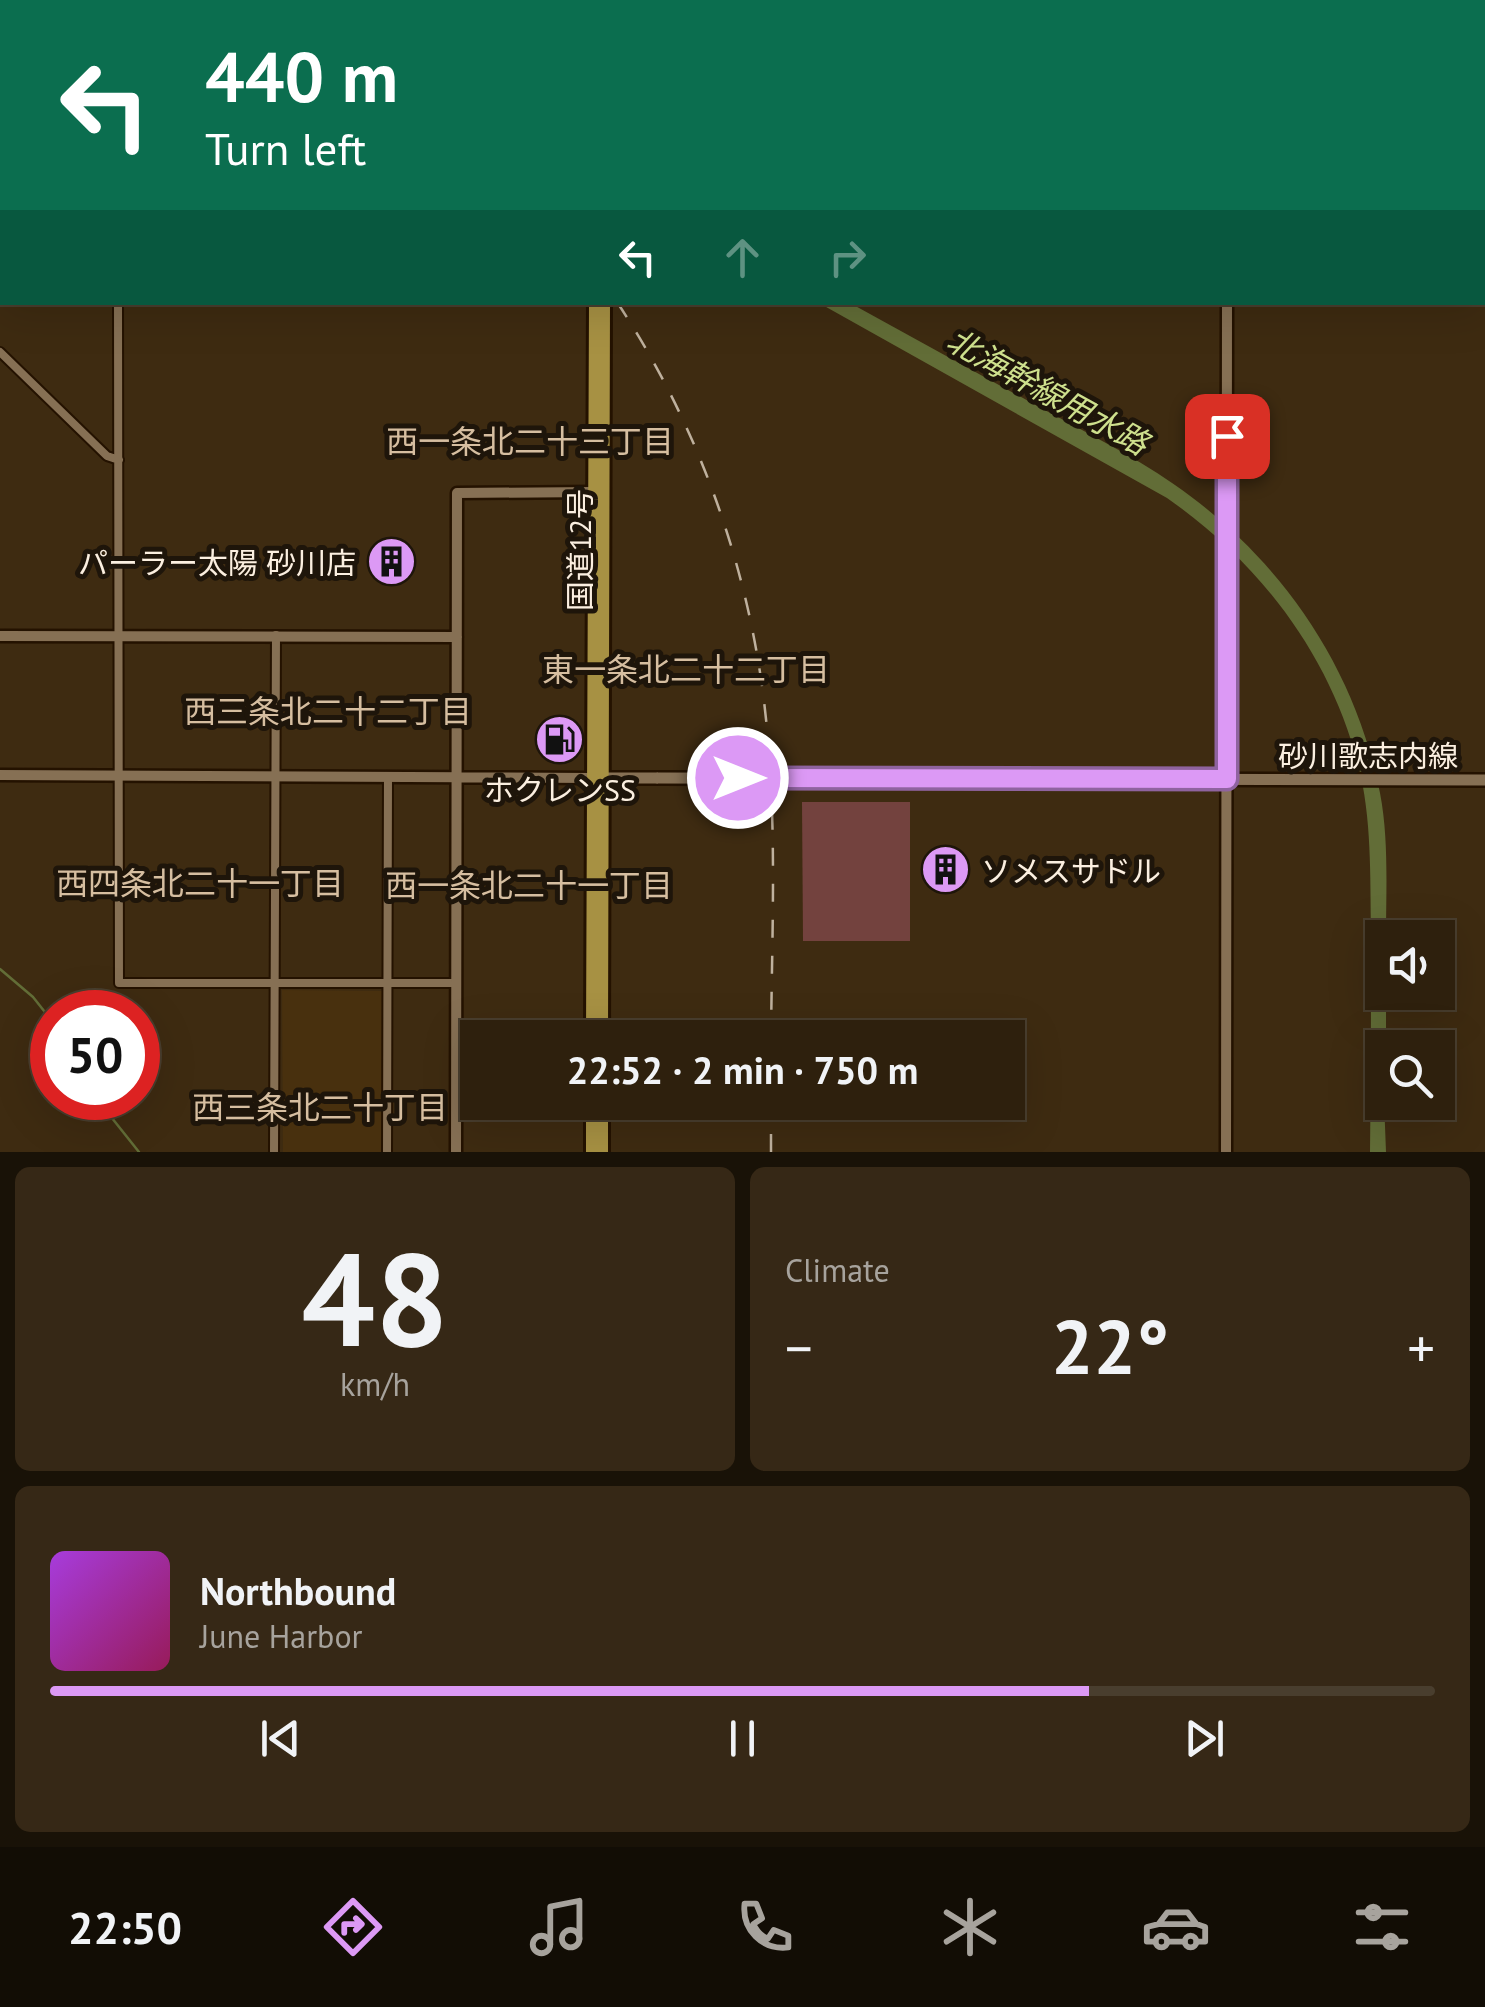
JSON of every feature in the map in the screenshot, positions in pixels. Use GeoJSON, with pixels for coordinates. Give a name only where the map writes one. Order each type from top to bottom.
{"type":"FeatureCollection","features":[{"type":"Feature","properties":{"kind":"highway","name":"国道12号"},"geometry":{"type":"LineString","coordinates":[[595,305],[602,1020]]}},
{"type":"Feature","properties":{"kind":"highway","name":"国道12号"},"geometry":{"type":"LineString","coordinates":[[592,1020],[604,305]]}},
{"type":"Feature","properties":{"kind":"highway"},"geometry":{"type":"LineString","coordinates":[[592,1120],[592,1152]]}},
{"type":"Feature","properties":{"kind":"highway"},"geometry":{"type":"LineString","coordinates":[[602,1120],[602,1152]]}},
{"type":"Feature","properties":{"kind":"main road","name":"砂川歌志内線"},"geometry":{"type":"LineString","coordinates":[[598,778],[1485,780]]}},
{"type":"Feature","properties":{"kind":"street"},"geometry":{"type":"LineString","coordinates":[[118,305],[119,983],[456,984]]}},
{"type":"Feature","properties":{"kind":"street"},"geometry":{"type":"LineString","coordinates":[[1226,1152],[1227,305]]}},
{"type":"Feature","properties":{"kind":"street"},"geometry":{"type":"LineString","coordinates":[[0,352],[108,456],[120,460]]}},
{"type":"Feature","properties":{"kind":"street"},"geometry":{"type":"LineString","coordinates":[[456,1152],[457,493],[594,492]]}},
{"type":"Feature","properties":{"kind":"street"},"geometry":{"type":"LineString","coordinates":[[0,636],[457,638]]}},
{"type":"Feature","properties":{"kind":"street"},"geometry":{"type":"LineString","coordinates":[[274,1152],[276,636]]}},
{"type":"Feature","properties":{"kind":"street"},"geometry":{"type":"LineString","coordinates":[[0,775],[598,778]]}},
{"type":"Feature","properties":{"kind":"street"},"geometry":{"type":"LineString","coordinates":[[387,1152],[388,776]]}},
{"type":"Feature","properties":{"kind":"shaded area"},"geometry":{"type":"Polygon","coordinates":[[[823,305],[854,305],[1104,442],[1175,485],[1248,546],[1308,619],[1352,702],[1368,746],[1383,811],[1386,920],[1371,920],[1363,784],[1346,724],[1329,685],[1286,614],[1232,551],[1167,498],[823,305]]]}},
{"type":"Feature","properties":{"kind":"shaded area"},"geometry":{"type":"Polygon","coordinates":[[[802,802],[910,802],[910,941],[803,941],[802,802]]]}},
{"type":"Feature","properties":{"kind":"shaded area"},"geometry":{"type":"Polygon","coordinates":[[[282,990],[382,991],[383,1152],[283,1152],[282,990]]]}},
{"type":"Feature","properties":{"kind":"shaded area"},"geometry":{"type":"Polygon","coordinates":[[[1371,1010],[1386,1010],[1386,1030],[1371,1030],[1371,1010]]]}},
{"type":"Feature","properties":{"kind":"shaded area"},"geometry":{"type":"Polygon","coordinates":[[[1370,1120],[1385,1120],[1386,1152],[1370,1152],[1370,1120]]]}},
{"type":"Feature","properties":{"kind":"waterway"},"geometry":{"type":"LineString","coordinates":[[0,969],[30,994]]}},
{"type":"Feature","properties":{"kind":"waterway"},"geometry":{"type":"LineString","coordinates":[[114,1120],[139,1152]]}},
{"type":"Feature","properties":{"kind":"railway"},"geometry":{"type":"LineString","coordinates":[[619,305],[673,399],[696,450],[717,502],[748,609],[766,719],[772,798],[771,1020]]}},
{"type":"Feature","properties":{"kind":"railway"},"geometry":{"type":"LineString","coordinates":[[771,1120],[771,1152]]}},
{"type":"Feature","properties":{"kind":"place","name":"パーラー太陽 砂川店"},"geometry":{"type":"Point","coordinates":[391,562]}},
{"type":"Feature","properties":{"kind":"place","name":"ホクレンSS"},"geometry":{"type":"Point","coordinates":[560,740]}},
{"type":"Feature","properties":{"kind":"place","name":"ソメスサドル"},"geometry":{"type":"Point","coordinates":[946,870]}},
{"type":"Feature","properties":{"kind":"district","name":"西一条北二十三丁目"},"geometry":{"type":"Point","coordinates":[530,441]}},
{"type":"Feature","properties":{"kind":"district","name":"東一条北二十二丁目"},"geometry":{"type":"Point","coordinates":[686,669]}},
{"type":"Feature","properties":{"kind":"district","name":"西三条北二十二丁目"},"geometry":{"type":"Point","coordinates":[328,711]}},
{"type":"Feature","properties":{"kind":"district","name":"西四条北二十一丁目"},"geometry":{"type":"Point","coordinates":[200,883]}},
{"type":"Feature","properties":{"kind":"district","name":"西一条北二十一丁目"},"geometry":{"type":"Point","coordinates":[529,885]}},
{"type":"Feature","properties":{"kind":"district","name":"西三条北二十丁目"},"geometry":{"type":"Point","coordinates":[320,1107]}},
{"type":"Feature","properties":{"kind":"route"},"geometry":{"type":"LineString","coordinates":[[738,778],[1227,779],[1227,436]]}},
{"type":"Feature","properties":{"kind":"water label","name":"北海幹線用水路"},"geometry":{"type":"Point","coordinates":[1048,391]}}]}
